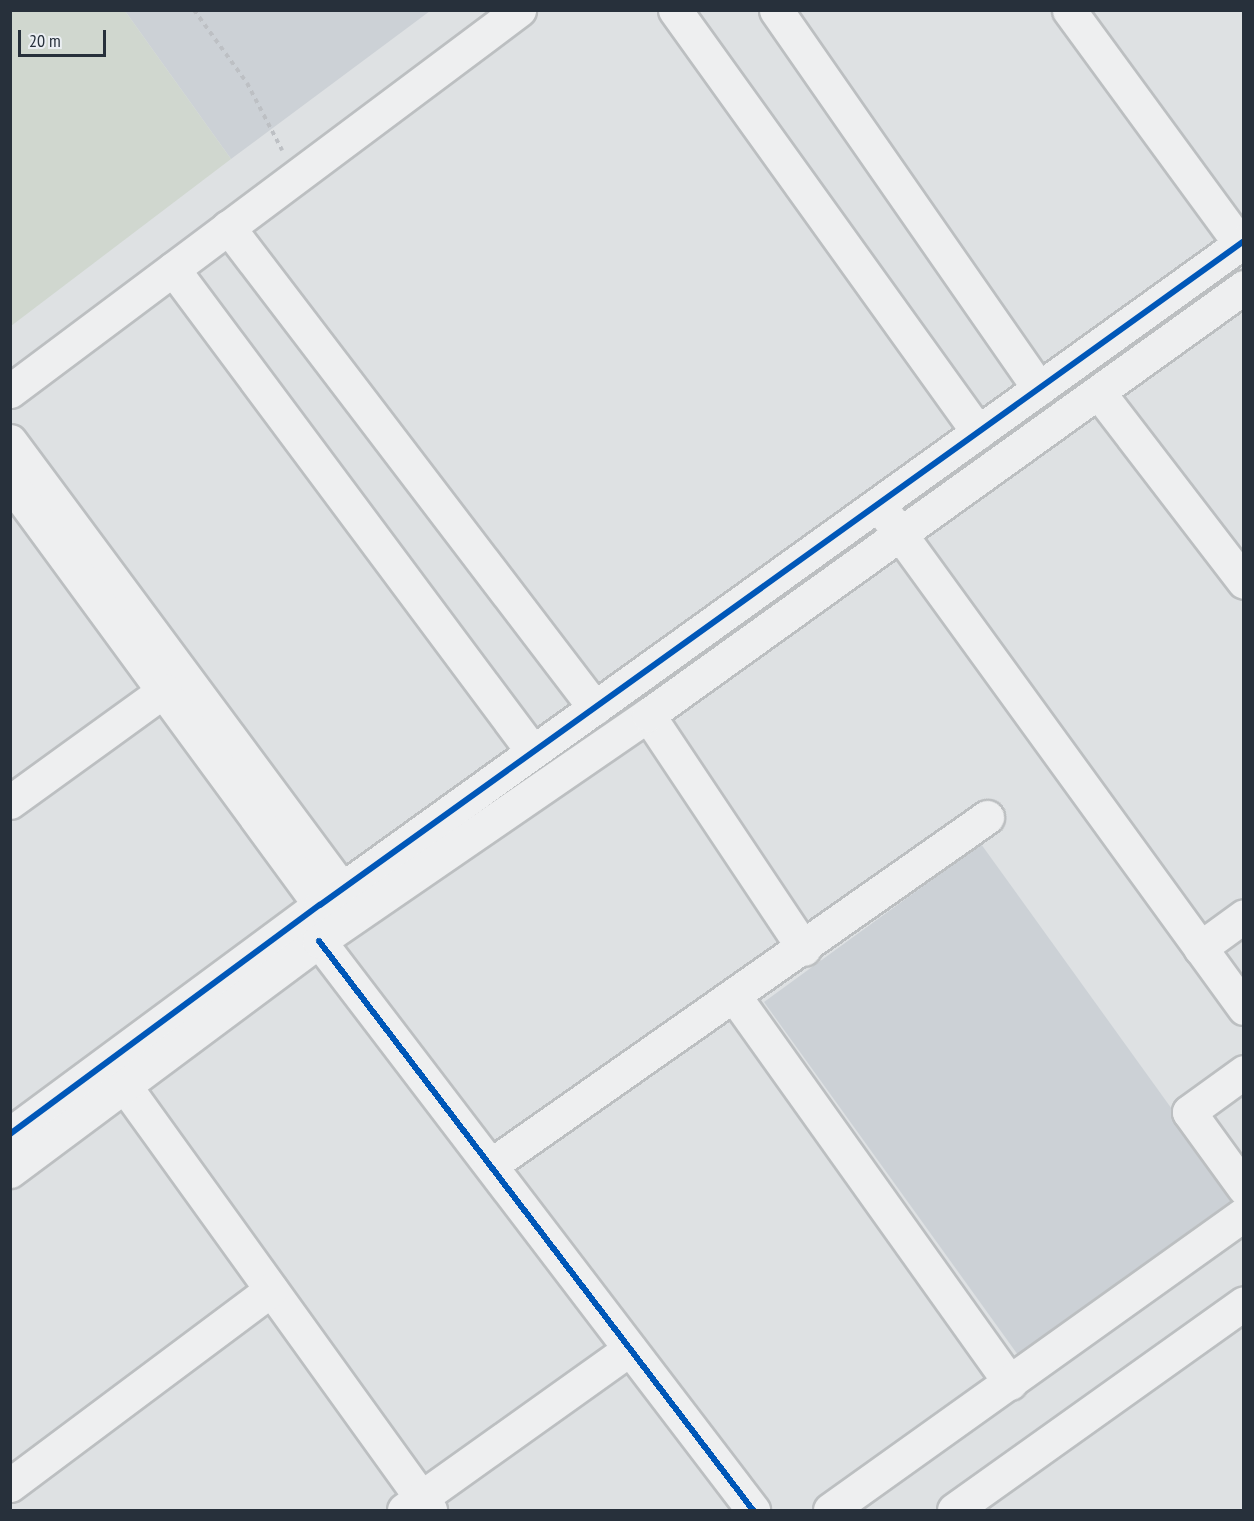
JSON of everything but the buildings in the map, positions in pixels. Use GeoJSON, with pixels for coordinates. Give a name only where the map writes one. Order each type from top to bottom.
{"type":"FeatureCollection","features":[{"type":"Feature","properties":{"kind":"street"},"geometry":{"type":"LineString","coordinates":[[10,391],[519,10]]}},
{"type":"Feature","properties":{"kind":"street"},"geometry":{"type":"LineString","coordinates":[[675,10],[978,432]]}},
{"type":"Feature","properties":{"kind":"street"},"geometry":{"type":"LineString","coordinates":[[776,10],[1039,389]]}},
{"type":"Feature","properties":{"kind":"street"},"geometry":{"type":"LineString","coordinates":[[10,1134],[331,897],[877,502],[1242,243],[1069,10]]}},
{"type":"Feature","properties":{"kind":"street"},"geometry":{"type":"LineString","coordinates":[[228,227],[595,708]]}},
{"type":"Feature","properties":{"kind":"street"},"geometry":{"type":"LineString","coordinates":[[173,268],[533,752]]}},
{"type":"Feature","properties":{"kind":"street"},"geometry":{"type":"LineString","coordinates":[[10,1171],[319,940],[648,715],[1244,287]]}},
{"type":"Feature","properties":{"kind":"street"},"geometry":{"type":"LineString","coordinates":[[1099,393],[1244,582]]}},
{"type":"Feature","properties":{"kind":"street"},"geometry":{"type":"LineString","coordinates":[[10,441],[331,897]]}},
{"type":"Feature","properties":{"kind":"street"},"geometry":{"type":"LineString","coordinates":[[10,482],[165,690],[331,897]]}},
{"type":"Feature","properties":{"kind":"street"},"geometry":{"type":"LineString","coordinates":[[877,502],[1244,1008]]}},
{"type":"Feature","properties":{"kind":"street"},"geometry":{"type":"LineString","coordinates":[[10,802],[165,690]]}},
{"type":"Feature","properties":{"kind":"street"},"geometry":{"type":"LineString","coordinates":[[648,715],[804,949]]}},
{"type":"Feature","properties":{"kind":"street"},"geometry":{"type":"LineString","coordinates":[[491,1165],[804,949],[987,817]]}},
{"type":"Feature","properties":{"kind":"street"},"geometry":{"type":"LineString","coordinates":[[1200,948],[1244,916]]}},
{"type":"Feature","properties":{"kind":"street"},"geometry":{"type":"LineString","coordinates":[[319,940],[753,1510]]}},
{"type":"Feature","properties":{"kind":"street"},"geometry":{"type":"LineString","coordinates":[[735,997],[1010,1383]]}},
{"type":"Feature","properties":{"kind":"street"},"geometry":{"type":"LineString","coordinates":[[1244,1072],[1189,1112],[1244,1188]]}},
{"type":"Feature","properties":{"kind":"street"},"geometry":{"type":"LineString","coordinates":[[124,1085],[271,1290],[419,1506],[630,1349]]}},
{"type":"Feature","properties":{"kind":"street"},"geometry":{"type":"LineString","coordinates":[[830,1510],[1244,1214]]}},
{"type":"Feature","properties":{"kind":"street"},"geometry":{"type":"LineString","coordinates":[[10,1485],[271,1290]]}},
{"type":"Feature","properties":{"kind":"street"},"geometry":{"type":"LineString","coordinates":[[954,1510],[1244,1303]]}},
{"type":"Feature","properties":{"kind":"path"},"geometry":{"type":"LineString","coordinates":[[194,10],[247,83],[297,177]]}},
{"type":"Feature","properties":{"kind":"shaded area"},"geometry":{"type":"Polygon","coordinates":[[[11,10],[125,11],[231,159],[11,326],[11,10]]]}},
{"type":"Feature","properties":{"kind":"shaded area"},"geometry":{"type":"Polygon","coordinates":[[[125,11],[430,11],[231,159],[125,11]]]}},
{"type":"Feature","properties":{"kind":"shaded area"},"geometry":{"type":"Polygon","coordinates":[[[981,844],[1236,1198],[1018,1355],[764,1002],[981,844]]]}},
{"type":"Feature","properties":{"kind":"cycle path"},"geometry":{"type":"LineString","coordinates":[[10,1134],[320,905],[1244,241]]}},
{"type":"Feature","properties":{"kind":"cycle path"},"geometry":{"type":"LineString","coordinates":[[319,941],[753,1510]]}}]}
